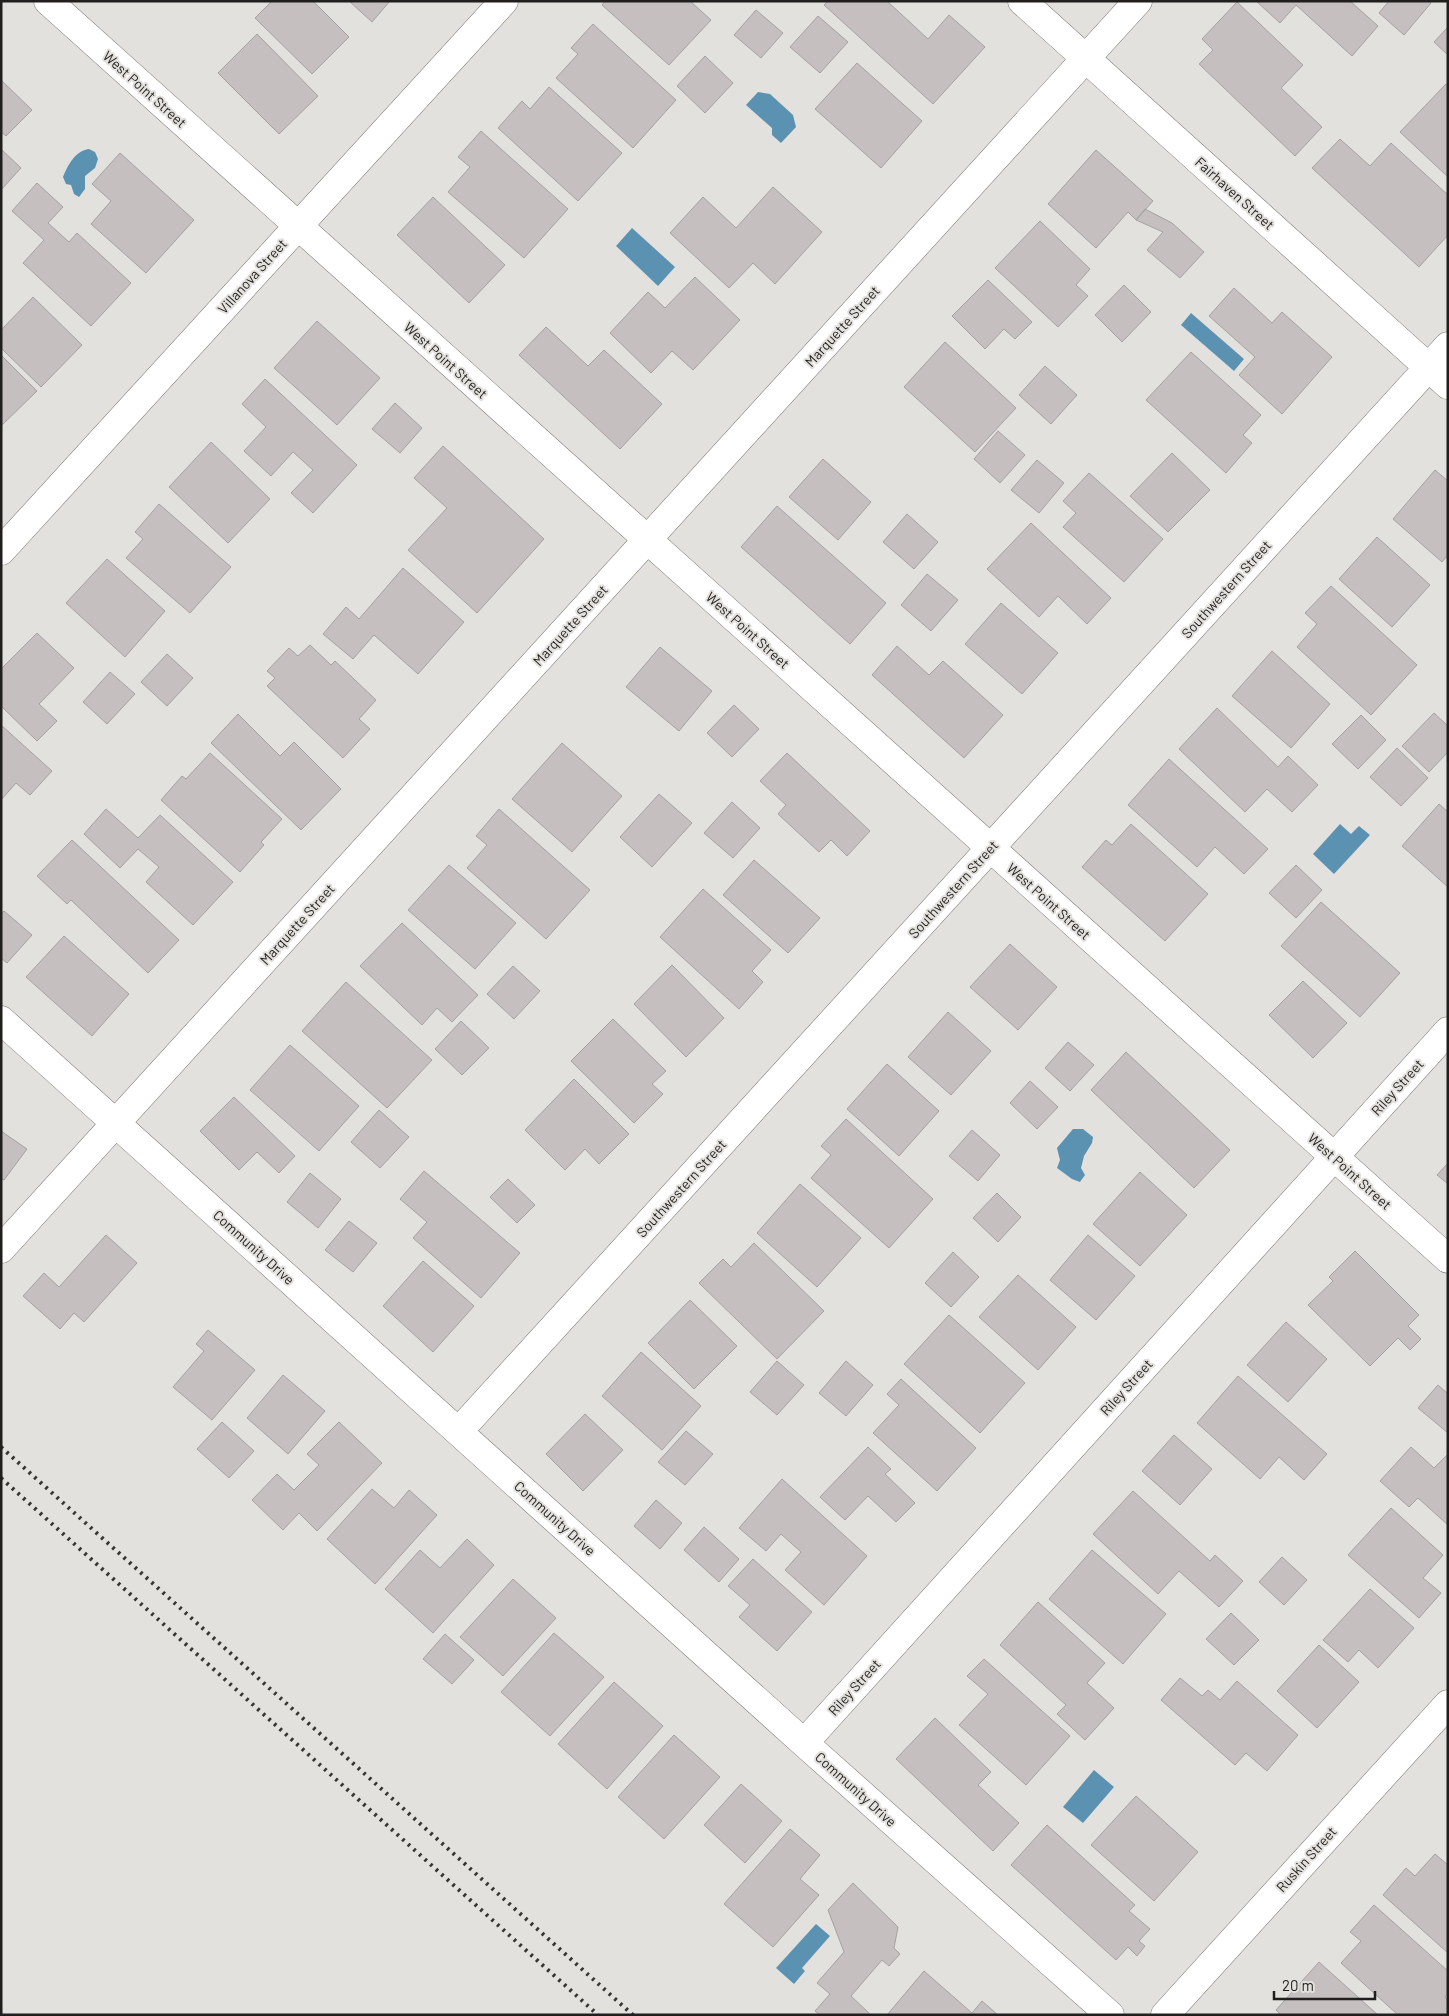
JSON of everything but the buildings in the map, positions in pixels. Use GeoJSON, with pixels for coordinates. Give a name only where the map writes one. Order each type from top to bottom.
{"type":"FeatureCollection","features":[{"type":"Feature","properties":{"kind":"street","name":"West Point Street"},"geometry":{"type":"LineString","coordinates":[[48,1],[1448,1259]]}},
{"type":"Feature","properties":{"kind":"street","name":"Villanova Street"},"geometry":{"type":"LineString","coordinates":[[1,551],[504,1]]}},
{"type":"Feature","properties":{"kind":"street","name":"Fairhaven Street"},"geometry":{"type":"LineString","coordinates":[[1022,1],[1438,376]]}},
{"type":"Feature","properties":{"kind":"street","name":"Marquette Street"},"geometry":{"type":"LineString","coordinates":[[1,1249],[1138,1]]}},
{"type":"Feature","properties":{"kind":"street","name":"Southwestern Street"},"geometry":{"type":"LineString","coordinates":[[459,1432],[990,848],[1438,376],[1448,346]]}},
{"type":"Feature","properties":{"kind":"street","name":"Community Drive"},"geometry":{"type":"LineString","coordinates":[[1,1020],[804,1743],[1110,2015]]}},
{"type":"Feature","properties":{"kind":"street","name":"Riley Street"},"geometry":{"type":"LineString","coordinates":[[804,1743],[1448,1031]]}},
{"type":"Feature","properties":{"kind":"street","name":"Ruskin Street"},"geometry":{"type":"LineString","coordinates":[[1165,2015],[1448,1704]]}},
{"type":"Feature","properties":{"kind":"water"},"geometry":{"type":"Polygon","coordinates":[[[758,92],[770,94],[793,115],[796,127],[781,143],[772,135],[772,128],[746,105],[758,92]]]}},
{"type":"Feature","properties":{"kind":"water"},"geometry":{"type":"Polygon","coordinates":[[[89,149],[95,152],[98,159],[95,168],[85,176],[85,189],[79,197],[74,194],[71,185],[66,184],[63,177],[76,156],[89,149]]]}},
{"type":"Feature","properties":{"kind":"water"},"geometry":{"type":"Polygon","coordinates":[[[632,228],[675,267],[658,286],[616,246],[632,228]]]}},
{"type":"Feature","properties":{"kind":"water"},"geometry":{"type":"Polygon","coordinates":[[[1191,313],[1244,359],[1234,371],[1181,325],[1191,313]]]}},
{"type":"Feature","properties":{"kind":"water"},"geometry":{"type":"Polygon","coordinates":[[[1340,824],[1351,834],[1359,826],[1370,835],[1334,874],[1313,854],[1340,824]]]}},
{"type":"Feature","properties":{"kind":"water"},"geometry":{"type":"Polygon","coordinates":[[[1073,1129],[1083,1129],[1093,1137],[1092,1143],[1084,1156],[1081,1168],[1085,1175],[1080,1182],[1072,1179],[1057,1168],[1060,1160],[1057,1148],[1073,1129]]]}},
{"type":"Feature","properties":{"kind":"water"},"geometry":{"type":"Polygon","coordinates":[[[1094,1770],[1114,1787],[1083,1823],[1063,1807],[1094,1770]]]}},
{"type":"Feature","properties":{"kind":"water"},"geometry":{"type":"Polygon","coordinates":[[[816,1924],[830,1936],[802,1968],[805,1971],[794,1984],[776,1968],[816,1924]]]}},
{"type":"Feature","properties":{"kind":"railway"},"geometry":{"type":"LineString","coordinates":[[1,1447],[633,2015]]}},
{"type":"Feature","properties":{"kind":"railway"},"geometry":{"type":"LineString","coordinates":[[1,1478],[598,2015]]}}]}
